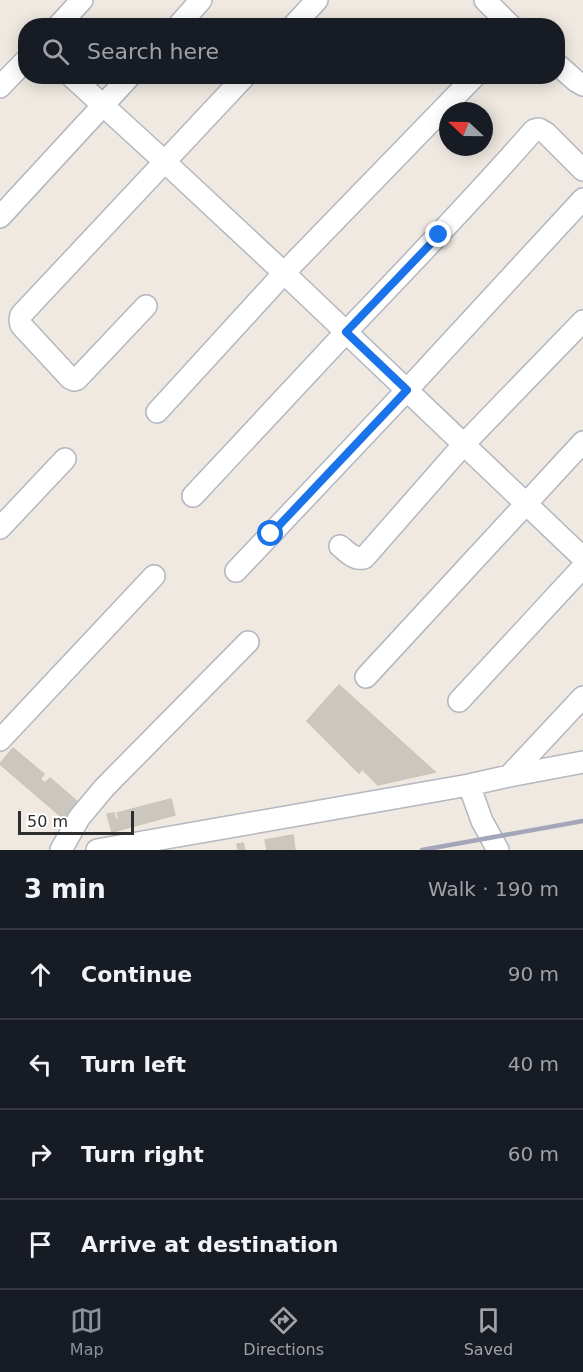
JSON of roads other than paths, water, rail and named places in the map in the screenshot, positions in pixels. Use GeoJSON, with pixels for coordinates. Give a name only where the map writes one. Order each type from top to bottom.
{"type":"FeatureCollection","features":[{"type":"Feature","properties":{"kind":"street"},"geometry":{"type":"LineString","coordinates":[[65,18],[82,0]]}},
{"type":"Feature","properties":{"kind":"street"},"geometry":{"type":"LineString","coordinates":[[185,18],[201,0]]}},
{"type":"Feature","properties":{"kind":"street"},"geometry":{"type":"LineString","coordinates":[[300,18],[317,0]]}},
{"type":"Feature","properties":{"kind":"street"},"geometry":{"type":"LineString","coordinates":[[485,0],[503,18]]}},
{"type":"Feature","properties":{"kind":"street"},"geometry":{"type":"LineString","coordinates":[[0,87],[18,68]]}},
{"type":"Feature","properties":{"kind":"street"},"geometry":{"type":"LineString","coordinates":[[565,71],[583,85]]}},
{"type":"Feature","properties":{"kind":"street"},"geometry":{"type":"LineString","coordinates":[[80,84],[284,273],[583,558]]}},
{"type":"Feature","properties":{"kind":"street"},"geometry":{"type":"LineString","coordinates":[[0,217],[123,84]]}},
{"type":"Feature","properties":{"kind":"street"},"geometry":{"type":"LineString","coordinates":[[146,306],[74,380],[21,325],[20,320],[21,315],[238,84]]}},
{"type":"Feature","properties":{"kind":"street"},"geometry":{"type":"LineString","coordinates":[[157,412],[284,273],[467,84]]}},
{"type":"Feature","properties":{"kind":"street"},"geometry":{"type":"LineString","coordinates":[[194,496],[499,171],[534,130],[539,129],[546,133],[583,170]]}},
{"type":"Feature","properties":{"kind":"street"},"geometry":{"type":"LineString","coordinates":[[236,571],[583,199]]}},
{"type":"Feature","properties":{"kind":"street"},"geometry":{"type":"LineString","coordinates":[[340,546],[358,560],[364,558],[464,444],[583,321]]}},
{"type":"Feature","properties":{"kind":"street"},"geometry":{"type":"LineString","coordinates":[[366,677],[583,442]]}},
{"type":"Feature","properties":{"kind":"street"},"geometry":{"type":"LineString","coordinates":[[0,528],[65,459]]}},
{"type":"Feature","properties":{"kind":"street"},"geometry":{"type":"LineString","coordinates":[[459,701],[583,567]]}},
{"type":"Feature","properties":{"kind":"street"},"geometry":{"type":"LineString","coordinates":[[0,740],[154,576]]}},
{"type":"Feature","properties":{"kind":"street"},"geometry":{"type":"LineString","coordinates":[[61,850],[79,818],[104,788],[248,642]]}},
{"type":"Feature","properties":{"kind":"street"},"geometry":{"type":"LineString","coordinates":[[509,776],[583,697]]}},
{"type":"Feature","properties":{"kind":"street"},"geometry":{"type":"LineString","coordinates":[[98,850],[195,842],[583,762]]}},
{"type":"Feature","properties":{"kind":"street"},"geometry":{"type":"LineString","coordinates":[[470,785],[482,821],[498,850]]}},
{"type":"Feature","properties":{"kind":"railway"},"geometry":{"type":"LineString","coordinates":[[422,850],[583,821]]}}]}
